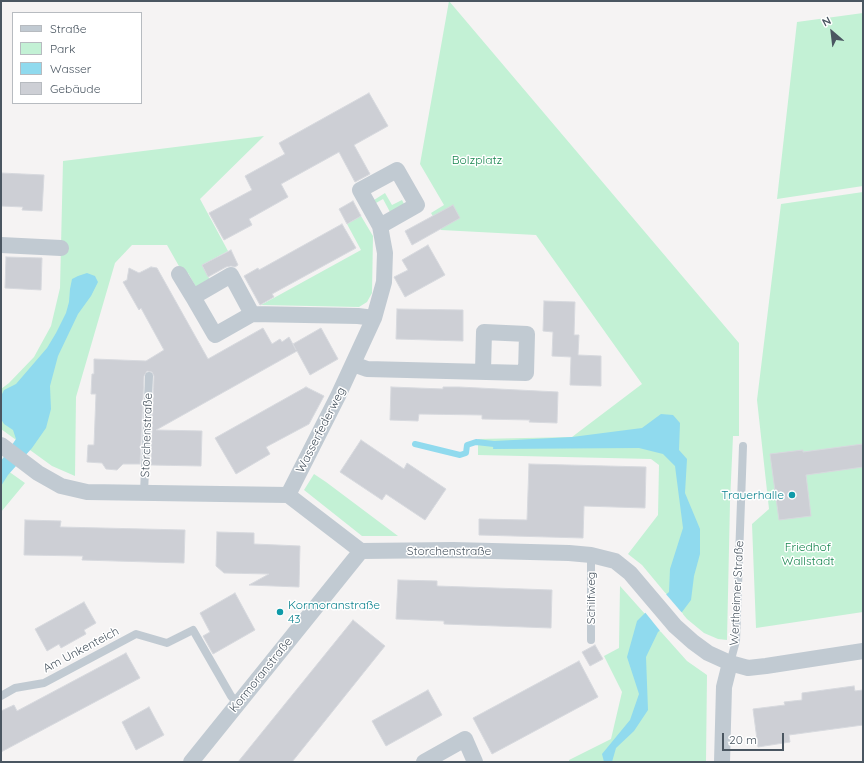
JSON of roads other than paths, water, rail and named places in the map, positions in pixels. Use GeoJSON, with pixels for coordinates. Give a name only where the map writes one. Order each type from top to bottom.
{"type":"FeatureCollection","features":[{"type":"Feature","properties":{"kind":"street","name":"Wasserfederweg"},"geometry":{"type":"LineString","coordinates":[[288,495],[353,364],[374,318],[384,282],[385,254],[380,226]]}},
{"type":"Feature","properties":{"kind":"street"},"geometry":{"type":"LineString","coordinates":[[1,245],[61,248]]}},
{"type":"Feature","properties":{"kind":"street"},"geometry":{"type":"LineString","coordinates":[[179,274],[215,335],[252,314],[358,316],[374,318]]}},
{"type":"Feature","properties":{"kind":"street"},"geometry":{"type":"LineString","coordinates":[[193,297],[232,275],[252,314]]}},
{"type":"Feature","properties":{"kind":"street"},"geometry":{"type":"LineString","coordinates":[[353,364],[367,369],[483,371]]}},
{"type":"Feature","properties":{"kind":"street","name":"Storchenstraße"},"geometry":{"type":"LineString","coordinates":[[1,445],[31,468],[61,486],[86,492],[288,495]]}},
{"type":"Feature","properties":{"kind":"street"},"geometry":{"type":"LineString","coordinates":[[288,495],[361,551]]}},
{"type":"Feature","properties":{"kind":"street","name":"Storchenstraße"},"geometry":{"type":"LineString","coordinates":[[361,551],[453,550],[591,555],[615,561],[630,573],[675,626],[693,642],[708,653],[730,663],[748,668],[863,651]]}},
{"type":"Feature","properties":{"kind":"street","name":"Kormoranstraße"},"geometry":{"type":"LineString","coordinates":[[191,762],[361,551]]}},
{"type":"Feature","properties":{"kind":"street","name":"Wertheimer Straße"},"geometry":{"type":"LineString","coordinates":[[722,762],[724,687],[730,663]]}},
{"type":"Feature","properties":{"kind":"street"},"geometry":{"type":"LineString","coordinates":[[424,762],[465,739],[475,762]]}},
{"type":"Feature","properties":{"kind":"lane","name":"Storchenstraße"},"geometry":{"type":"LineString","coordinates":[[144,493],[149,376]]}},
{"type":"Feature","properties":{"kind":"lane","name":"Wertheimer Straße"},"geometry":{"type":"LineString","coordinates":[[730,663],[736,641],[743,446]]}},
{"type":"Feature","properties":{"kind":"lane","name":"Schilfweg"},"geometry":{"type":"LineString","coordinates":[[591,555],[591,640]]}},
{"type":"Feature","properties":{"kind":"lane","name":"Am Unkenteich"},"geometry":{"type":"LineString","coordinates":[[1,696],[15,688],[44,683],[136,634],[167,643],[193,630],[231,696],[238,704]]}},
{"type":"Feature","properties":{"kind":"water"},"geometry":{"type":"Polygon","coordinates":[[[87,273],[95,276],[98,282],[91,296],[78,314],[58,356],[50,386],[51,409],[46,428],[32,448],[8,475],[1,486],[1,461],[16,439],[13,430],[4,424],[1,419],[1,396],[4,390],[16,384],[47,348],[66,313],[72,279],[87,273]]]}},
{"type":"Feature","properties":{"kind":"water"},"geometry":{"type":"Polygon","coordinates":[[[661,414],[673,415],[680,423],[679,450],[687,459],[685,493],[700,529],[700,554],[694,576],[691,600],[682,612],[658,632],[646,657],[648,710],[634,731],[616,748],[612,762],[604,762],[602,754],[630,720],[639,694],[627,657],[637,621],[669,592],[670,569],[683,528],[675,466],[663,454],[639,448],[493,449],[494,441],[572,437],[642,428],[661,414]]]}},
{"type":"Feature","properties":{"kind":"waterway"},"geometry":{"type":"LineString","coordinates":[[415,444],[460,455],[466,453],[467,445],[476,442],[494,444]]}},
{"type":"Feature","properties":{"kind":"place","name":"Trauerhalle"},"geometry":{"type":"Point","coordinates":[792,495]}},
{"type":"Feature","properties":{"kind":"place","name":"Kormoranstraße 43"},"geometry":{"type":"Point","coordinates":[280,612]}},
{"type":"Feature","properties":{"kind":"park label","name":"Bolzplatz"},"geometry":{"type":"Point","coordinates":[477,160]}},
{"type":"Feature","properties":{"kind":"park label","name":"Friedhof Wallstadt"},"geometry":{"type":"Point","coordinates":[808,554]}}]}
